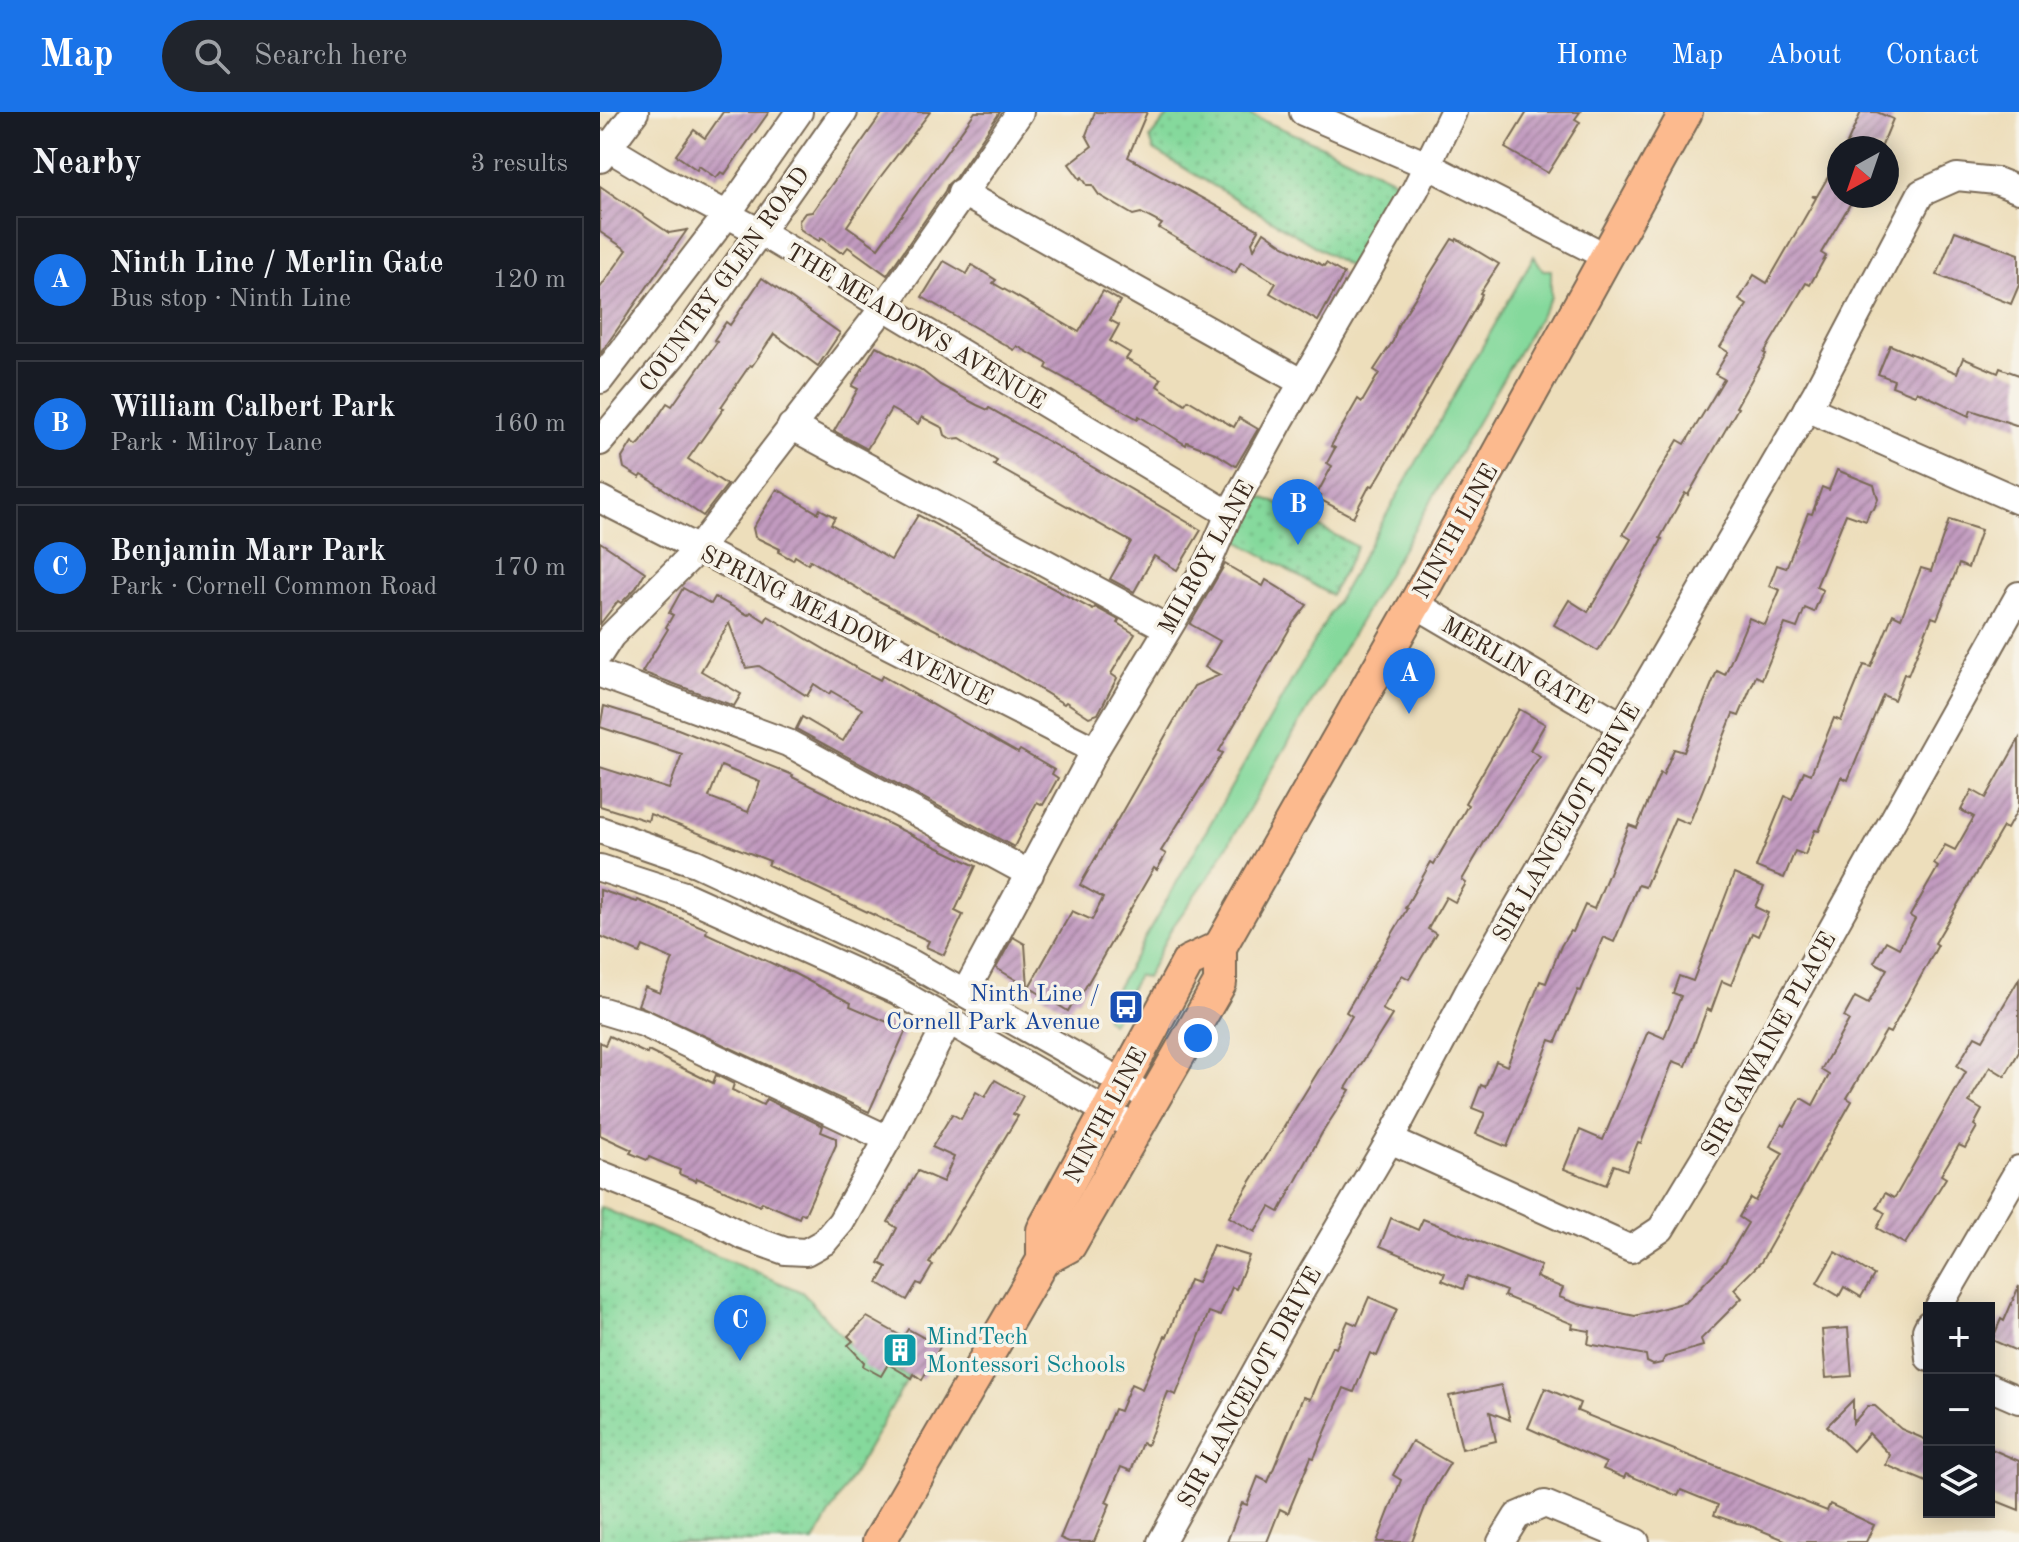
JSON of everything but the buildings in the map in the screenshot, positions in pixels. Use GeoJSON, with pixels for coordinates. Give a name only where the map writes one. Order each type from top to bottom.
{"type":"FeatureCollection","features":[{"type":"Feature","properties":{"kind":"main road","name":"NINTH LINE"},"geometry":{"type":"LineString","coordinates":[[1043,1260],[1069,1246],[1220,983],[1220,947],[1415,604],[1686,112]]}},
{"type":"Feature","properties":{"kind":"main road","name":"NINTH LINE"},"geometry":{"type":"LineString","coordinates":[[879,1542],[1043,1260],[1043,1230],[1188,962],[1220,947]]}},
{"type":"Feature","properties":{"kind":"street"},"geometry":{"type":"LineString","coordinates":[[603,150],[635,112]]}},
{"type":"Feature","properties":{"kind":"street","name":"COUNTRY GLEN ROAD"},"geometry":{"type":"LineString","coordinates":[[600,380],[726,216],[799,112]]}},
{"type":"Feature","properties":{"kind":"street","name":"COUNTRY GLEN ROAD"},"geometry":{"type":"LineString","coordinates":[[600,442],[673,355],[844,112]]}},
{"type":"Feature","properties":{"kind":"street"},"geometry":{"type":"LineString","coordinates":[[600,653],[611,636],[698,549],[884,307],[961,192],[1020,112]]}},
{"type":"Feature","properties":{"kind":"street"},"geometry":{"type":"LineString","coordinates":[[1303,112],[1427,165],[1607,257]]}},
{"type":"Feature","properties":{"kind":"street","name":"MILROY LANE"},"geometry":{"type":"LineString","coordinates":[[965,993],[1095,750],[1209,561],[1229,514],[1427,165],[1453,112]]}},
{"type":"Feature","properties":{"kind":"street","name":"THE MEADOWS AVENUE"},"geometry":{"type":"LineString","coordinates":[[603,150],[760,232],[1229,514]]}},
{"type":"Feature","properties":{"kind":"street","name":"SIR LANCELOT DRIVE"},"geometry":{"type":"LineString","coordinates":[[1161,1542],[1286,1317],[1390,1140],[1473,983],[1807,408],[1921,193],[1957,177],[1996,181],[2019,190]]}},
{"type":"Feature","properties":{"kind":"street"},"geometry":{"type":"LineString","coordinates":[[961,192],[1303,383]]}},
{"type":"Feature","properties":{"kind":"street"},"geometry":{"type":"LineString","coordinates":[[1807,408],[2019,501]]}},
{"type":"Feature","properties":{"kind":"street"},"geometry":{"type":"LineString","coordinates":[[791,426],[1167,628]]}},
{"type":"Feature","properties":{"kind":"street","name":"SPRING MEADOW AVENUE"},"geometry":{"type":"LineString","coordinates":[[600,499],[1095,750]]}},
{"type":"Feature","properties":{"kind":"street","name":"SIR GAWAINE PLACE"},"geometry":{"type":"LineString","coordinates":[[1390,1140],[1631,1249],[1661,1229],[1712,1144],[2019,595]]}},
{"type":"Feature","properties":{"kind":"street","name":"MERLIN GATE"},"geometry":{"type":"LineString","coordinates":[[1415,604],[1621,725]]}},
{"type":"Feature","properties":{"kind":"street"},"geometry":{"type":"LineString","coordinates":[[600,674],[788,743],[1030,874]]}},
{"type":"Feature","properties":{"kind":"street"},"geometry":{"type":"LineString","coordinates":[[600,830],[696,863],[911,963],[1152,1099]]}},
{"type":"Feature","properties":{"kind":"street"},"geometry":{"type":"LineString","coordinates":[[600,868],[684,895],[897,991],[1135,1128]]}},
{"type":"Feature","properties":{"kind":"street"},"geometry":{"type":"LineString","coordinates":[[600,1010],[643,1023],[888,1139]]}},
{"type":"Feature","properties":{"kind":"street"},"geometry":{"type":"LineString","coordinates":[[600,1174],[707,1217],[743,1236],[785,1251],[806,1252],[824,1242],[841,1222],[949,1020]]}},
{"type":"Feature","properties":{"kind":"street"},"geometry":{"type":"LineString","coordinates":[[1941,1302],[2019,1169]]}},
{"type":"Feature","properties":{"kind":"street"},"geometry":{"type":"LineString","coordinates":[[1995,1390],[2019,1400]]}},
{"type":"Feature","properties":{"kind":"street"},"geometry":{"type":"LineString","coordinates":[[1501,1542],[1517,1516],[1545,1504],[1636,1542]]}},
{"type":"Feature","properties":{"kind":"green space"},"geometry":{"type":"Polygon","coordinates":[[[1171,112],[1243,112],[1407,186],[1358,272],[1154,150],[1150,138],[1171,112]]]}},
{"type":"Feature","properties":{"kind":"green space"},"geometry":{"type":"Polygon","coordinates":[[[1534,256],[1543,270],[1551,270],[1551,297],[1212,872],[1171,929],[1146,978],[1138,975],[1123,1002],[1126,1004],[1111,1023],[1104,1010],[1534,256]]]}},
{"type":"Feature","properties":{"kind":"green space"},"geometry":{"type":"Polygon","coordinates":[[[1257,496],[1357,547],[1331,595],[1233,538],[1248,520],[1257,496]]]}},
{"type":"Feature","properties":{"kind":"green space"},"geometry":{"type":"Polygon","coordinates":[[[600,1207],[802,1292],[851,1346],[909,1377],[814,1542],[600,1542],[600,1207]]]}},
{"type":"Feature","properties":{"kind":"place","name":"William Calbert Park"},"geometry":{"type":"Point","coordinates":[1298,545]}},
{"type":"Feature","properties":{"kind":"place","name":"Ninth Line / Merlin Gate"},"geometry":{"type":"Point","coordinates":[1409,714]}},
{"type":"Feature","properties":{"kind":"place","name":"Ninth Line / Cornell Park Avenue"},"geometry":{"type":"Point","coordinates":[1126,1007]}},
{"type":"Feature","properties":{"kind":"place","name":"MindTech Montessori Schools"},"geometry":{"type":"Point","coordinates":[900,1350]}},
{"type":"Feature","properties":{"kind":"place","name":"Benjamin Marr Park"},"geometry":{"type":"Point","coordinates":[740,1361]}}]}
